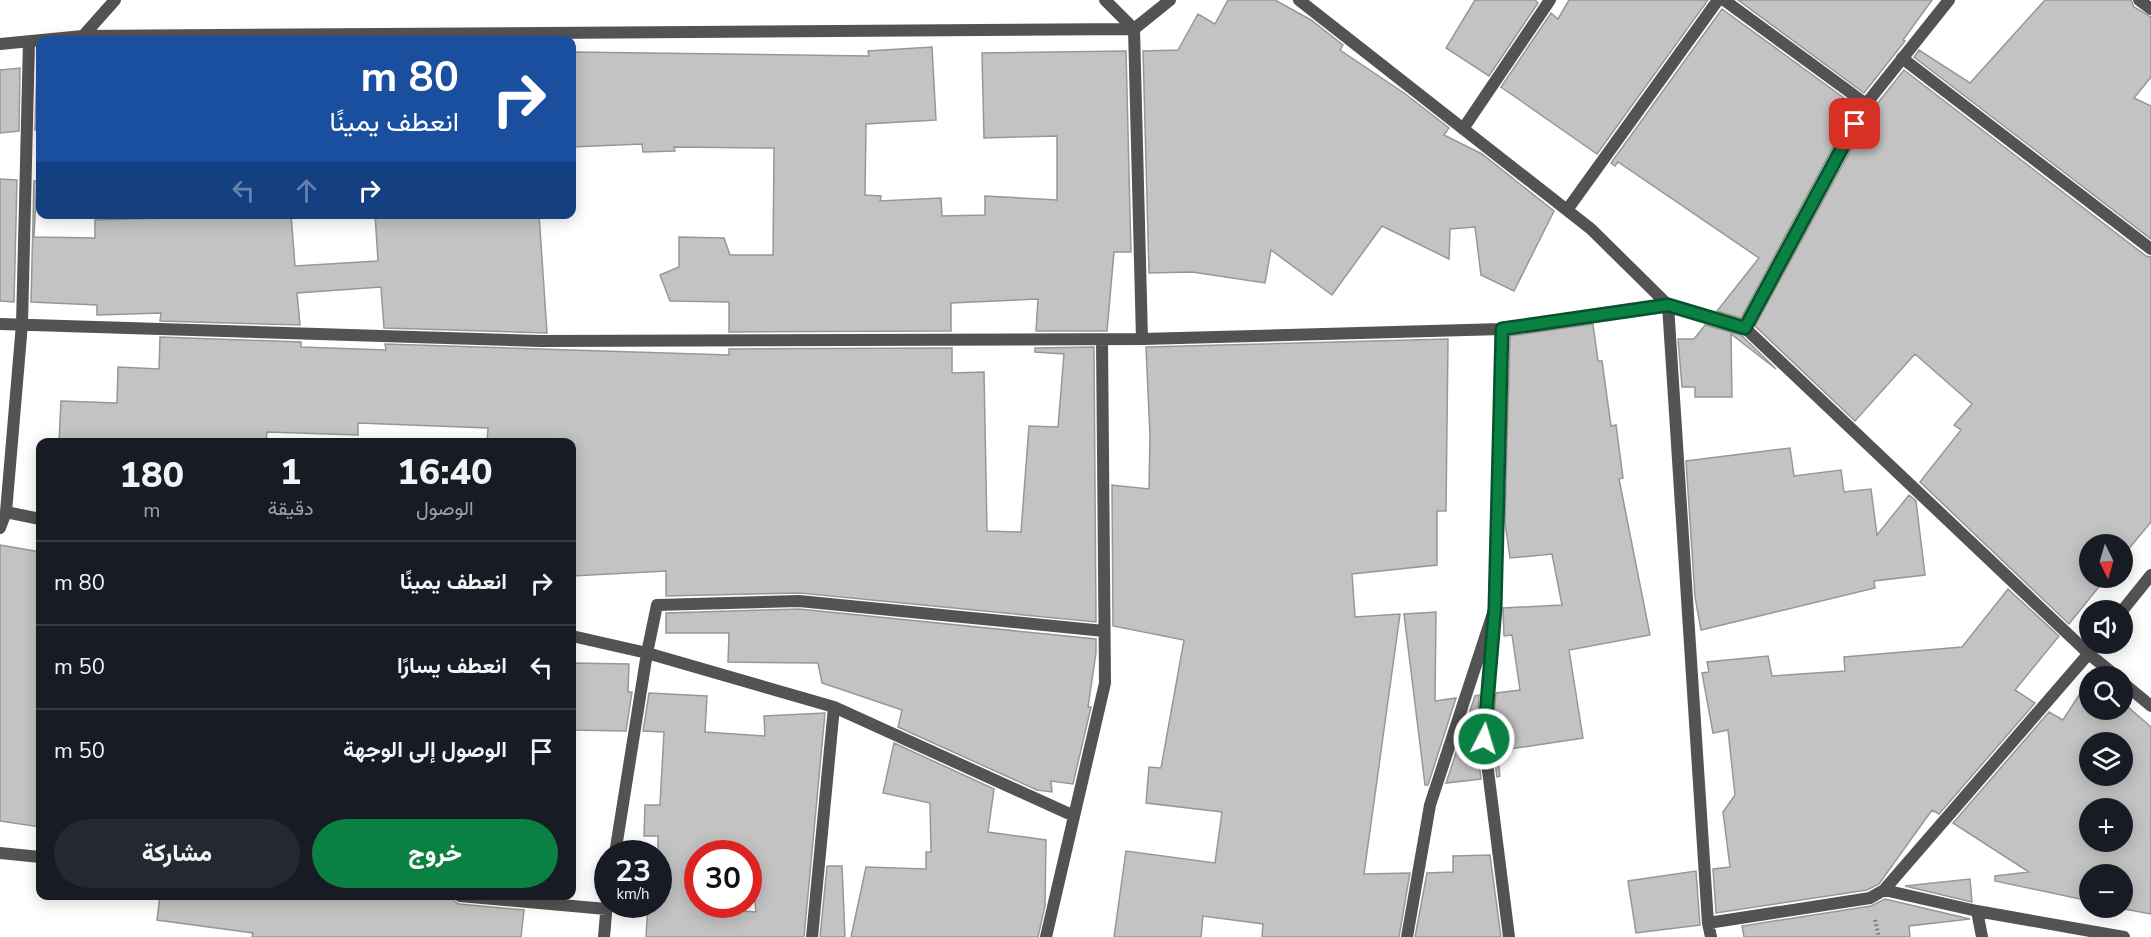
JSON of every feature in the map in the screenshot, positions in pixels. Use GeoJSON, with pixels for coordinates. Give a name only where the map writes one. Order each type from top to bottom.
{"type":"FeatureCollection","features":[{"type":"Feature","properties":{"kind":"street"},"geometry":{"type":"LineString","coordinates":[[83,36],[115,0]]}},
{"type":"Feature","properties":{"kind":"street"},"geometry":{"type":"LineString","coordinates":[[1105,0],[1134,29],[1142,339]]}},
{"type":"Feature","properties":{"kind":"street"},"geometry":{"type":"LineString","coordinates":[[83,36],[1134,29],[1170,0]]}},
{"type":"Feature","properties":{"kind":"street"},"geometry":{"type":"LineString","coordinates":[[1463,129],[1550,0]]}},
{"type":"Feature","properties":{"kind":"street"},"geometry":{"type":"LineString","coordinates":[[1566,210],[1718,0]]}},
{"type":"Feature","properties":{"kind":"street"},"geometry":{"type":"LineString","coordinates":[[1724,0],[1866,104]]}},
{"type":"Feature","properties":{"kind":"street"},"geometry":{"type":"LineString","coordinates":[[1745,328],[1866,104],[1949,0]]}},
{"type":"Feature","properties":{"kind":"street"},"geometry":{"type":"LineString","coordinates":[[2139,0],[2151,9]]}},
{"type":"Feature","properties":{"kind":"street"},"geometry":{"type":"LineString","coordinates":[[1302,1],[1591,229],[1668,305],[1708,923],[1711,937]]}},
{"type":"Feature","properties":{"kind":"street"},"geometry":{"type":"LineString","coordinates":[[0,44],[36,40]]}},
{"type":"Feature","properties":{"kind":"street"},"geometry":{"type":"LineString","coordinates":[[0,528],[6,512],[22,324],[29,41]]}},
{"type":"Feature","properties":{"kind":"street"},"geometry":{"type":"LineString","coordinates":[[1902,58],[2151,249]]}},
{"type":"Feature","properties":{"kind":"street"},"geometry":{"type":"LineString","coordinates":[[0,324],[541,341],[1142,339],[1502,329],[1668,305],[1745,328],[2079,645]]}},
{"type":"Feature","properties":{"kind":"street"},"geometry":{"type":"LineString","coordinates":[[1502,329],[1495,608],[1484,739],[1509,937]]}},
{"type":"Feature","properties":{"kind":"street"},"geometry":{"type":"LineString","coordinates":[[1046,937],[1105,682],[1102,339]]}},
{"type":"Feature","properties":{"kind":"street"},"geometry":{"type":"LineString","coordinates":[[6,512],[36,518]]}},
{"type":"Feature","properties":{"kind":"street"},"geometry":{"type":"LineString","coordinates":[[2131,600],[2151,574]]}},
{"type":"Feature","properties":{"kind":"street"},"geometry":{"type":"LineString","coordinates":[[617,840],[646,653],[657,605],[799,601],[1104,631]]}},
{"type":"Feature","properties":{"kind":"street"},"geometry":{"type":"LineString","coordinates":[[1407,937],[1430,805],[1495,608]]}},
{"type":"Feature","properties":{"kind":"street"},"geometry":{"type":"LineString","coordinates":[[576,637],[646,653],[834,707],[1074,816]]}},
{"type":"Feature","properties":{"kind":"street"},"geometry":{"type":"LineString","coordinates":[[1708,923],[1870,898],[1884,890],[2089,654],[2104,666]]}},
{"type":"Feature","properties":{"kind":"street"},"geometry":{"type":"LineString","coordinates":[[2133,691],[2151,706]]}},
{"type":"Feature","properties":{"kind":"street"},"geometry":{"type":"LineString","coordinates":[[812,937],[834,707]]}},
{"type":"Feature","properties":{"kind":"street"},"geometry":{"type":"LineString","coordinates":[[0,853],[36,857]]}},
{"type":"Feature","properties":{"kind":"street"},"geometry":{"type":"LineString","coordinates":[[1884,890],[1977,911],[2124,937]]}},
{"type":"Feature","properties":{"kind":"street"},"geometry":{"type":"LineString","coordinates":[[525,900],[594,904]]}},
{"type":"Feature","properties":{"kind":"street"},"geometry":{"type":"LineString","coordinates":[[1977,911],[1982,937]]}},
{"type":"Feature","properties":{"kind":"street"},"geometry":{"type":"LineString","coordinates":[[603,937],[605,918]]}},
{"type":"Feature","properties":{"kind":"building"},"geometry":{"type":"Polygon","coordinates":[[[1228,0],[1275,0],[1311,20],[1343,45],[1340,50],[1404,93],[1449,128],[1444,135],[1482,154],[1554,211],[1514,291],[1481,275],[1475,227],[1450,229],[1449,259],[1382,226],[1332,295],[1271,250],[1265,283],[1192,272],[1149,273],[1143,51],[1178,50],[1198,14],[1215,24],[1228,0]]]}},
{"type":"Feature","properties":{"kind":"building"},"geometry":{"type":"Polygon","coordinates":[[[1475,0],[1535,0],[1538,3],[1489,76],[1446,48],[1475,0]]]}},
{"type":"Feature","properties":{"kind":"building"},"geometry":{"type":"Polygon","coordinates":[[[1569,0],[1708,0],[1597,154],[1501,87],[1551,13],[1558,19],[1569,0]]]}},
{"type":"Feature","properties":{"kind":"building"},"geometry":{"type":"Polygon","coordinates":[[[1738,0],[1932,0],[1903,40],[1905,41],[1864,93],[1738,0]]]}},
{"type":"Feature","properties":{"kind":"building"},"geometry":{"type":"Polygon","coordinates":[[[2045,0],[2131,0],[2134,7],[2151,17],[2151,77],[2134,98],[2151,106],[2151,239],[1914,57],[1919,50],[1970,83],[2045,0]]]}},
{"type":"Feature","properties":{"kind":"building"},"geometry":{"type":"Polygon","coordinates":[[[1722,9],[1855,106],[1741,318],[1717,311],[1759,258],[1618,162],[1615,166],[1611,163],[1722,9]]]}},
{"type":"Feature","properties":{"kind":"building"},"geometry":{"type":"Polygon","coordinates":[[[932,47],[936,120],[866,124],[865,195],[881,196],[880,201],[941,198],[942,216],[985,215],[985,196],[1057,200],[1057,136],[984,138],[982,53],[1126,51],[1131,252],[1114,252],[1107,331],[1036,331],[1038,299],[951,303],[951,331],[729,332],[729,302],[670,301],[660,275],[679,267],[679,237],[724,238],[730,255],[773,255],[774,148],[674,147],[675,151],[643,152],[642,144],[576,147],[576,52],[869,56],[868,51],[932,47]]]}},
{"type":"Feature","properties":{"kind":"building"},"geometry":{"type":"Polygon","coordinates":[[[20,68],[19,131],[0,133],[0,70],[20,68]]]}},
{"type":"Feature","properties":{"kind":"building"},"geometry":{"type":"Polygon","coordinates":[[[1904,70],[2146,256],[2151,257],[2151,522],[2133,544],[2133,534],[2079,534],[2079,588],[2098,588],[2088,600],[2079,600],[2079,612],[2069,624],[1920,482],[1961,430],[1954,425],[1972,404],[1915,354],[1855,421],[1755,326],[1873,109],[1904,70]]]}},
{"type":"Feature","properties":{"kind":"building"},"geometry":{"type":"Polygon","coordinates":[[[0,179],[17,180],[14,302],[0,301],[0,179]]]}},
{"type":"Feature","properties":{"kind":"building"},"geometry":{"type":"Polygon","coordinates":[[[34,181],[36,181],[34,237],[95,238],[95,220],[291,219],[295,266],[378,261],[375,219],[539,219],[547,333],[384,328],[381,287],[297,293],[300,325],[160,321],[161,313],[97,315],[97,305],[31,302],[34,181]]]}},
{"type":"Feature","properties":{"kind":"building"},"geometry":{"type":"Polygon","coordinates":[[[1593,324],[1598,361],[1602,361],[1611,426],[1616,425],[1623,478],[1619,479],[1650,635],[1569,650],[1583,738],[1497,751],[1500,776],[1497,777],[1492,739],[1496,693],[1520,690],[1512,635],[1504,636],[1503,608],[1562,605],[1552,554],[1510,558],[1505,522],[1510,336],[1593,324]]]}},
{"type":"Feature","properties":{"kind":"building"},"geometry":{"type":"Polygon","coordinates":[[[1705,325],[1741,335],[1776,369],[1731,334],[1732,397],[1695,397],[1695,387],[1682,387],[1678,339],[1694,339],[1705,325]]]}},
{"type":"Feature","properties":{"kind":"building"},"geometry":{"type":"Polygon","coordinates":[[[160,337],[301,342],[301,347],[386,350],[385,344],[729,355],[729,349],[952,348],[952,373],[984,372],[987,531],[1021,532],[1029,426],[1058,427],[1064,354],[1035,352],[1035,348],[1094,347],[1096,622],[800,593],[666,596],[666,571],[576,576],[576,438],[487,438],[488,428],[358,423],[358,435],[267,432],[266,438],[59,438],[61,401],[117,403],[118,367],[159,369],[160,337]]]}},
{"type":"Feature","properties":{"kind":"building"},"geometry":{"type":"Polygon","coordinates":[[[1448,339],[1446,511],[1437,511],[1437,565],[1352,574],[1355,617],[1400,614],[1364,874],[1410,873],[1399,937],[1262,937],[1263,924],[1203,916],[1201,937],[1114,937],[1126,851],[1215,863],[1222,812],[1146,803],[1149,767],[1161,768],[1184,640],[1113,626],[1112,485],[1149,489],[1150,435],[1146,347],[1448,339]]]}},
{"type":"Feature","properties":{"kind":"building"},"geometry":{"type":"Polygon","coordinates":[[[1790,448],[1794,476],[1841,470],[1844,492],[1871,489],[1877,535],[1909,495],[1916,501],[1925,575],[1874,581],[1875,588],[1701,630],[1695,597],[1686,461],[1790,448]]]}},
{"type":"Feature","properties":{"kind":"building"},"geometry":{"type":"Polygon","coordinates":[[[0,545],[36,551],[36,826],[0,821],[0,545]]]}},
{"type":"Feature","properties":{"kind":"building"},"geometry":{"type":"Polygon","coordinates":[[[2008,589],[2059,636],[2015,690],[2035,703],[1939,814],[1932,810],[1879,884],[1867,890],[1716,913],[1713,869],[1730,867],[1723,812],[1735,795],[1728,730],[1713,733],[1702,673],[1709,672],[1707,662],[1768,656],[1772,676],[1845,671],[1844,657],[1962,647],[2008,589]]]}},
{"type":"Feature","properties":{"kind":"building"},"geometry":{"type":"Polygon","coordinates":[[[799,609],[1096,639],[1088,707],[1091,707],[1073,784],[1051,781],[1052,792],[1037,790],[898,727],[902,710],[822,683],[818,663],[728,662],[729,633],[666,633],[666,613],[799,609]]]}},
{"type":"Feature","properties":{"kind":"building"},"geometry":{"type":"Polygon","coordinates":[[[1436,612],[1435,701],[1456,698],[1428,785],[1425,785],[1404,614],[1436,612]]]}},
{"type":"Feature","properties":{"kind":"building"},"geometry":{"type":"Polygon","coordinates":[[[576,663],[629,664],[628,692],[632,692],[626,731],[576,730],[576,663]]]}},
{"type":"Feature","properties":{"kind":"building"},"geometry":{"type":"Polygon","coordinates":[[[649,693],[707,696],[705,732],[765,736],[764,716],[825,713],[804,937],[646,937],[647,918],[672,918],[672,840],[658,840],[658,836],[644,836],[645,805],[660,805],[664,732],[643,731],[649,693]]]}},
{"type":"Feature","properties":{"kind":"building"},"geometry":{"type":"Polygon","coordinates":[[[1479,695],[1476,739],[1481,779],[1446,783],[1475,696],[1479,695]]]}},
{"type":"Feature","properties":{"kind":"building"},"geometry":{"type":"Polygon","coordinates":[[[2079,695],[2079,720],[2133,720],[2133,711],[2151,727],[2151,914],[2133,911],[2133,864],[2079,864],[2079,899],[1995,881],[1995,876],[2029,872],[1953,823],[2049,712],[2063,720],[2079,695]]]}},
{"type":"Feature","properties":{"kind":"building"},"geometry":{"type":"Polygon","coordinates":[[[894,743],[994,789],[988,832],[1046,840],[1045,906],[1038,937],[851,937],[866,867],[926,869],[926,852],[931,852],[930,803],[883,793],[894,743]]]}},
{"type":"Feature","properties":{"kind":"building"},"geometry":{"type":"Polygon","coordinates":[[[1490,855],[1501,937],[1415,937],[1427,873],[1453,872],[1453,856],[1490,855]]]}},
{"type":"Feature","properties":{"kind":"building"},"geometry":{"type":"Polygon","coordinates":[[[827,866],[842,866],[845,937],[820,937],[827,866]]]}},
{"type":"Feature","properties":{"kind":"building"},"geometry":{"type":"Polygon","coordinates":[[[1696,871],[1700,925],[1636,933],[1628,881],[1696,871]]]}},
{"type":"Feature","properties":{"kind":"building"},"geometry":{"type":"Polygon","coordinates":[[[1970,879],[1972,902],[1905,886],[1970,879]]]}},
{"type":"Feature","properties":{"kind":"building"},"geometry":{"type":"Polygon","coordinates":[[[1885,899],[1970,919],[1909,926],[1910,937],[1744,937],[1742,926],[1871,906],[1885,899]]]}},
{"type":"Feature","properties":{"kind":"building"},"geometry":{"type":"Polygon","coordinates":[[[160,900],[454,900],[459,904],[524,910],[521,937],[252,937],[253,933],[157,920],[160,900]]]}},
{"type":"Feature","properties":{"kind":"route"},"geometry":{"type":"LineString","coordinates":[[1484,739],[1495,608],[1502,329],[1668,305],[1745,328],[1855,124]]}}]}
